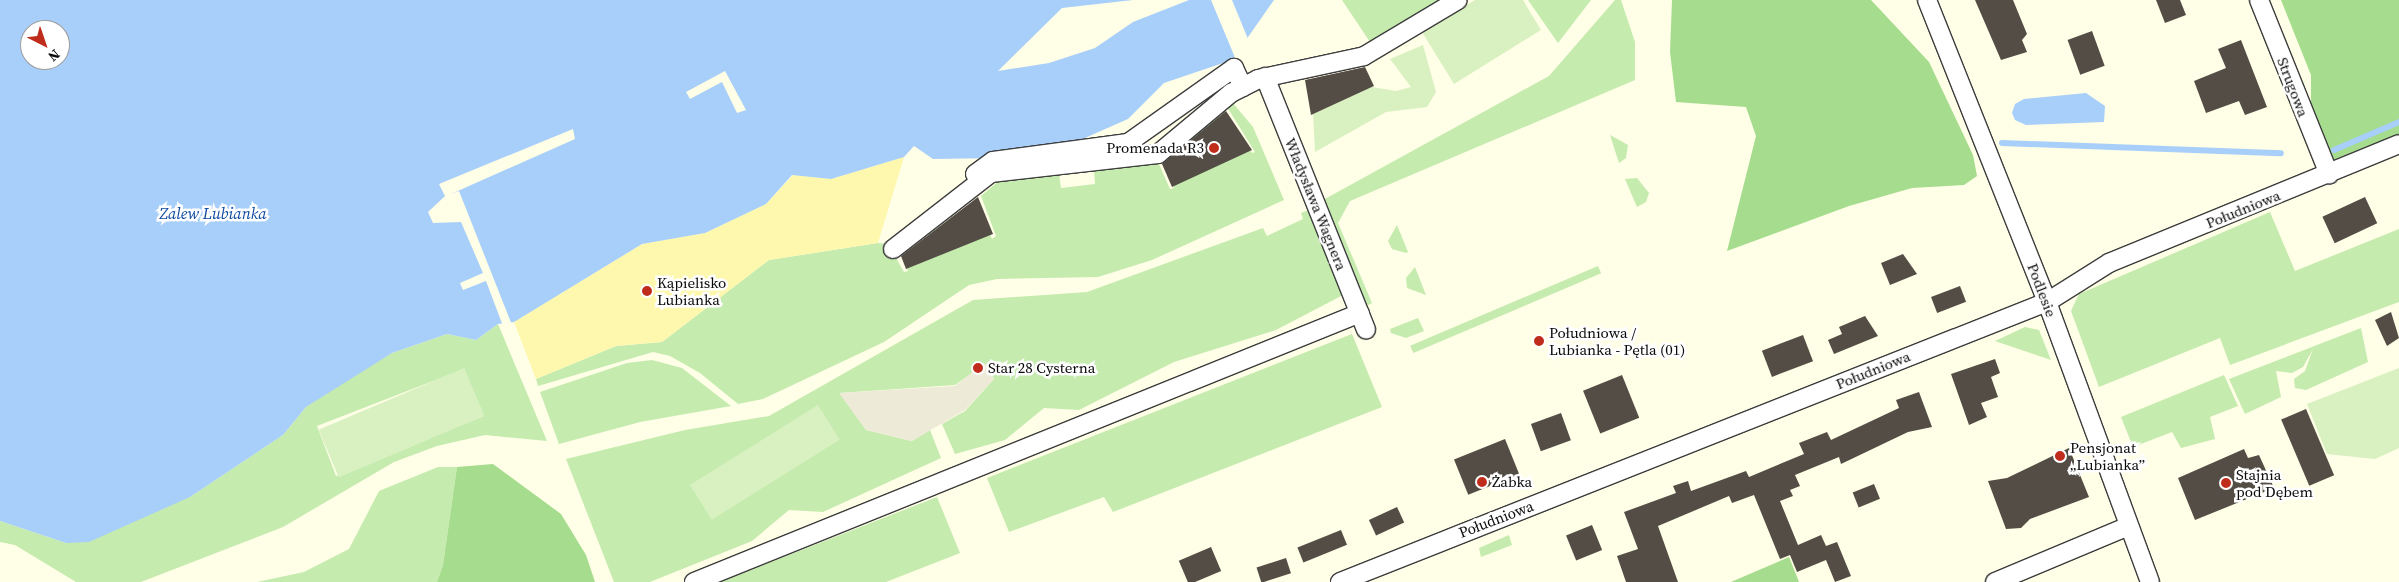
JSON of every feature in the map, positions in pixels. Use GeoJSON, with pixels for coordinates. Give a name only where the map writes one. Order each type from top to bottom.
{"type":"FeatureCollection","features":[{"type":"Feature","properties":{"kind":"street"},"geometry":{"type":"LineString","coordinates":[[1243,87],[1234,68],[1128,144],[994,161],[946,194],[940,206],[894,244],[991,173],[1158,154],[1243,87],[1265,77],[1364,56],[1458,0]]}},
{"type":"Feature","properties":{"kind":"street","name":"Podlesie"},"geometry":{"type":"LineString","coordinates":[[1927,0],[2047,302],[2150,582]]}},
{"type":"Feature","properties":{"kind":"street","name":"Strugowa"},"geometry":{"type":"LineString","coordinates":[[2259,0],[2329,174]]}},
{"type":"Feature","properties":{"kind":"street","name":"Władysława Wagnera"},"geometry":{"type":"LineString","coordinates":[[1265,77],[1366,330]]}},
{"type":"Feature","properties":{"kind":"street","name":"Południowa"},"geometry":{"type":"LineString","coordinates":[[1340,582],[2047,302],[2109,263],[2399,144]]}},
{"type":"Feature","properties":{"kind":"street"},"geometry":{"type":"LineString","coordinates":[[1288,165],[1312,195]]}},
{"type":"Feature","properties":{"kind":"street"},"geometry":{"type":"LineString","coordinates":[[694,582],[1360,313]]}},
{"type":"Feature","properties":{"kind":"street"},"geometry":{"type":"LineString","coordinates":[[1995,582],[2129,526]]}},
{"type":"Feature","properties":{"kind":"green space"},"geometry":{"type":"Polygon","coordinates":[[[1342,0],[1443,0],[1370,42],[1342,0]]]}},
{"type":"Feature","properties":{"kind":"green space"},"geometry":{"type":"Polygon","coordinates":[[[1475,0],[1523,0],[1541,30],[1454,84],[1422,32],[1475,0]]]}},
{"type":"Feature","properties":{"kind":"green space"},"geometry":{"type":"Polygon","coordinates":[[[1528,0],[1591,0],[1558,43],[1528,0]]]}},
{"type":"Feature","properties":{"kind":"green space"},"geometry":{"type":"Polygon","coordinates":[[[1615,0],[1621,0],[1635,42],[1635,80],[1350,201],[1338,223],[1372,303],[1365,307],[1323,200],[1549,76],[1615,0]]]}},
{"type":"Feature","properties":{"kind":"green space"},"geometry":{"type":"Polygon","coordinates":[[[1672,0],[1871,0],[1929,62],[1973,155],[1977,176],[1964,185],[1912,188],[1849,206],[1727,251],[1756,136],[1746,107],[1676,102],[1670,52],[1672,0]]]}},
{"type":"Feature","properties":{"kind":"green space"},"geometry":{"type":"Polygon","coordinates":[[[2281,0],[2399,0],[2399,134],[2325,163],[2311,119],[2311,75],[2281,0]]]}},
{"type":"Feature","properties":{"kind":"green space"},"geometry":{"type":"Polygon","coordinates":[[[1423,45],[1436,92],[1427,107],[1386,112],[1315,152],[1313,114],[1372,87],[1396,91],[1411,87],[1390,59],[1423,45]]]}},
{"type":"Feature","properties":{"kind":"green space"},"geometry":{"type":"Polygon","coordinates":[[[1232,102],[1253,127],[1284,200],[1152,260],[1098,277],[997,279],[969,285],[884,342],[763,399],[738,404],[700,373],[670,356],[653,352],[538,386],[536,379],[616,346],[662,342],[769,260],[878,243],[888,244],[904,272],[908,271],[903,254],[976,201],[992,239],[996,236],[981,196],[1000,180],[1059,174],[1061,188],[1095,184],[1094,170],[1159,164],[1170,189],[1174,188],[1163,162],[1224,111],[1252,153],[1255,152],[1227,107],[1232,102]]]}},
{"type":"Feature","properties":{"kind":"green space"},"geometry":{"type":"Polygon","coordinates":[[[1610,135],[1628,145],[1626,158],[1619,163],[1610,135]]]}},
{"type":"Feature","properties":{"kind":"green space"},"geometry":{"type":"Polygon","coordinates":[[[1637,178],[1649,193],[1646,202],[1637,207],[1625,179],[1637,178]]]}},
{"type":"Feature","properties":{"kind":"green space"},"geometry":{"type":"Polygon","coordinates":[[[1309,210],[1345,294],[1276,330],[1174,362],[1079,410],[1044,408],[1005,440],[955,454],[942,424],[965,411],[994,379],[985,364],[955,385],[840,393],[866,430],[912,441],[930,430],[941,458],[823,512],[789,510],[752,541],[650,582],[614,582],[566,459],[685,430],[769,416],[973,300],[1087,292],[1263,228],[1267,236],[1303,219],[1301,213],[1309,210]]]}},
{"type":"Feature","properties":{"kind":"green space"},"geometry":{"type":"Polygon","coordinates":[[[2270,212],[2295,271],[2399,229],[2399,302],[2230,365],[2220,338],[2099,387],[2071,311],[2079,294],[2270,212]]]}},
{"type":"Feature","properties":{"kind":"green space"},"geometry":{"type":"Polygon","coordinates":[[[1397,225],[1408,252],[1406,253],[1392,249],[1388,241],[1397,225]]]}},
{"type":"Feature","properties":{"kind":"green space"},"geometry":{"type":"Polygon","coordinates":[[[1598,266],[1601,273],[1413,353],[1410,346],[1598,266]]]}},
{"type":"Feature","properties":{"kind":"green space"},"geometry":{"type":"Polygon","coordinates":[[[1415,267],[1426,295],[1407,288],[1406,278],[1415,267]]]}},
{"type":"Feature","properties":{"kind":"green space"},"geometry":{"type":"Polygon","coordinates":[[[1418,318],[1424,331],[1406,338],[1391,333],[1390,329],[1418,318]]]}},
{"type":"Feature","properties":{"kind":"green space"},"geometry":{"type":"Polygon","coordinates":[[[498,324],[547,441],[485,435],[437,446],[394,462],[283,527],[141,582],[76,582],[15,545],[0,542],[0,521],[66,543],[190,497],[283,435],[306,407],[359,371],[392,353],[447,334],[476,340],[498,324]],[[464,369],[317,426],[336,476],[484,416],[464,369]]]}},
{"type":"Feature","properties":{"kind":"green space"},"geometry":{"type":"Polygon","coordinates":[[[2025,327],[2039,330],[2051,360],[1995,341],[2025,327]]]}},
{"type":"Feature","properties":{"kind":"green space"},"geometry":{"type":"Polygon","coordinates":[[[2361,328],[2368,362],[2306,390],[2295,388],[2294,379],[2305,371],[2313,349],[2303,367],[2292,373],[2276,371],[2281,397],[2245,414],[2229,379],[2361,328]]]}},
{"type":"Feature","properties":{"kind":"green space"},"geometry":{"type":"Polygon","coordinates":[[[1352,334],[1382,407],[1113,512],[1104,497],[1009,532],[987,478],[1352,334]]]}},
{"type":"Feature","properties":{"kind":"green space"},"geometry":{"type":"Polygon","coordinates":[[[652,360],[682,368],[731,406],[640,422],[559,444],[540,392],[627,363],[652,360]]]}},
{"type":"Feature","properties":{"kind":"green space"},"geometry":{"type":"Polygon","coordinates":[[[464,368],[484,416],[339,478],[319,430],[464,368]]]}},
{"type":"Feature","properties":{"kind":"green space"},"geometry":{"type":"Polygon","coordinates":[[[2399,368],[2399,448],[2375,459],[2327,454],[2307,404],[2399,368]]]}},
{"type":"Feature","properties":{"kind":"green space"},"geometry":{"type":"Polygon","coordinates":[[[2224,375],[2238,406],[2210,417],[2215,439],[2181,448],[2172,432],[2133,447],[2121,417],[2224,375]]]}},
{"type":"Feature","properties":{"kind":"green space"},"geometry":{"type":"Polygon","coordinates":[[[818,405],[840,440],[712,520],[690,485],[818,405]]]}},
{"type":"Feature","properties":{"kind":"green space"},"geometry":{"type":"Polygon","coordinates":[[[493,464],[561,514],[586,555],[595,582],[437,582],[443,565],[457,467],[493,464]]]}},
{"type":"Feature","properties":{"kind":"green space"},"geometry":{"type":"Polygon","coordinates":[[[438,467],[457,467],[443,565],[437,582],[257,582],[304,572],[349,549],[379,491],[438,467]]]}},
{"type":"Feature","properties":{"kind":"green space"},"geometry":{"type":"Polygon","coordinates":[[[937,497],[960,553],[886,582],[720,582],[937,497]]]}},
{"type":"Feature","properties":{"kind":"green space"},"geometry":{"type":"Polygon","coordinates":[[[1509,535],[1512,545],[1481,557],[1479,548],[1509,535]]]}},
{"type":"Feature","properties":{"kind":"green space"},"geometry":{"type":"Polygon","coordinates":[[[1789,557],[1799,582],[1731,582],[1789,557]]]}},
{"type":"Feature","properties":{"kind":"sand","name":"Kąpielisko Lubianka"},"geometry":{"type":"Polygon","coordinates":[[[904,157],[878,243],[769,260],[662,342],[616,346],[536,379],[514,322],[642,244],[705,233],[766,204],[793,175],[831,179],[904,157]]]}},
{"type":"Feature","properties":{"kind":"shaded area"},"geometry":{"type":"Polygon","coordinates":[[[984,363],[994,379],[965,410],[912,441],[866,430],[839,393],[955,386],[984,363]]]}},
{"type":"Feature","properties":{"kind":"water","name":"Zalew Lubianka"},"geometry":{"type":"Polygon","coordinates":[[[0,0],[1274,0],[1232,60],[1164,83],[1128,119],[1069,145],[1000,158],[933,159],[914,146],[904,157],[831,179],[792,175],[766,204],[705,233],[642,244],[514,322],[498,324],[476,340],[447,334],[392,353],[306,407],[283,435],[190,497],[89,542],[66,543],[0,521],[0,0]]]}},
{"type":"Feature","properties":{"kind":"water"},"geometry":{"type":"Polygon","coordinates":[[[2086,93],[2105,106],[2104,122],[2026,125],[2015,120],[2012,113],[2015,104],[2024,99],[2086,93]]]}},
{"type":"Feature","properties":{"kind":"pier"},"geometry":{"type":"Polygon","coordinates":[[[1133,0],[1189,0],[1133,22],[1095,48],[1049,63],[998,71],[1062,8],[1133,0]]]}},
{"type":"Feature","properties":{"kind":"pier"},"geometry":{"type":"Polygon","coordinates":[[[1211,0],[1232,0],[1248,39],[1236,60],[1211,0]]]}},
{"type":"Feature","properties":{"kind":"pier"},"geometry":{"type":"Polygon","coordinates":[[[725,71],[746,110],[737,113],[722,82],[690,99],[686,92],[725,71]]]}},
{"type":"Feature","properties":{"kind":"pier"},"geometry":{"type":"Polygon","coordinates":[[[573,129],[575,139],[451,194],[459,191],[512,325],[503,326],[486,281],[463,290],[460,283],[483,273],[461,222],[433,223],[428,212],[445,196],[439,184],[573,129]]]}},
{"type":"Feature","properties":{"kind":"building"},"geometry":{"type":"Polygon","coordinates":[[[1975,0],[2013,0],[2027,34],[2022,40],[2027,52],[2001,60],[1975,0]]]}},
{"type":"Feature","properties":{"kind":"building"},"geometry":{"type":"Polygon","coordinates":[[[2156,0],[2180,0],[2186,15],[2165,23],[2156,0]]]}},
{"type":"Feature","properties":{"kind":"building"},"geometry":{"type":"Polygon","coordinates":[[[2092,31],[2105,66],[2080,75],[2068,40],[2092,31]]]}},
{"type":"Feature","properties":{"kind":"building"},"geometry":{"type":"Polygon","coordinates":[[[2241,40],[2267,107],[2245,115],[2239,101],[2206,113],[2194,81],[2226,68],[2218,49],[2241,40]]]}},
{"type":"Feature","properties":{"kind":"building"},"geometry":{"type":"Polygon","coordinates":[[[1365,67],[1374,86],[1311,115],[1305,80],[1365,67]]]}},
{"type":"Feature","properties":{"kind":"building","name":"Promenada R3"},"geometry":{"type":"Polygon","coordinates":[[[1226,111],[1252,150],[1172,187],[1162,164],[1226,111]]]}},
{"type":"Feature","properties":{"kind":"building"},"geometry":{"type":"Polygon","coordinates":[[[978,197],[993,234],[906,269],[901,256],[978,197]]]}},
{"type":"Feature","properties":{"kind":"building"},"geometry":{"type":"Polygon","coordinates":[[[2365,197],[2377,223],[2335,243],[2322,217],[2365,197]]]}},
{"type":"Feature","properties":{"kind":"building"},"geometry":{"type":"Polygon","coordinates":[[[1903,254],[1917,274],[1890,285],[1881,263],[1903,254]]]}},
{"type":"Feature","properties":{"kind":"building"},"geometry":{"type":"Polygon","coordinates":[[[1960,286],[1966,302],[1937,313],[1931,297],[1960,286]]]}},
{"type":"Feature","properties":{"kind":"building"},"geometry":{"type":"Polygon","coordinates":[[[2391,312],[2399,338],[2387,346],[2375,320],[2391,312]]]}},
{"type":"Feature","properties":{"kind":"building"},"geometry":{"type":"Polygon","coordinates":[[[1865,316],[1878,336],[1834,354],[1828,340],[1842,334],[1839,327],[1865,316]]]}},
{"type":"Feature","properties":{"kind":"building"},"geometry":{"type":"Polygon","coordinates":[[[1803,335],[1813,361],[1772,377],[1762,351],[1803,335]]]}},
{"type":"Feature","properties":{"kind":"building"},"geometry":{"type":"Polygon","coordinates":[[[1995,359],[2000,373],[1991,377],[1998,397],[1981,403],[1987,417],[1969,425],[1951,374],[1995,359]]]}},
{"type":"Feature","properties":{"kind":"building"},"geometry":{"type":"Polygon","coordinates":[[[1622,375],[1639,418],[1600,433],[1583,391],[1622,375]]]}},
{"type":"Feature","properties":{"kind":"building"},"geometry":{"type":"Polygon","coordinates":[[[1919,392],[1932,427],[1908,432],[1841,464],[1839,457],[1795,475],[1800,486],[1790,490],[1793,496],[1780,501],[1798,545],[1821,535],[1826,546],[1837,542],[1851,576],[1835,582],[1826,560],[1797,572],[1790,555],[1780,559],[1754,495],[1732,503],[1729,496],[1658,526],[1678,582],[1626,582],[1617,556],[1638,549],[1624,512],[1676,493],[1673,486],[1688,481],[1691,491],[1746,471],[1749,477],[1804,454],[1799,443],[1827,432],[1831,440],[1899,408],[1896,400],[1919,392]]]}},
{"type":"Feature","properties":{"kind":"building"},"geometry":{"type":"Polygon","coordinates":[[[2306,409],[2334,475],[2309,486],[2281,420],[2306,409]]]}},
{"type":"Feature","properties":{"kind":"building"},"geometry":{"type":"Polygon","coordinates":[[[1561,413],[1571,440],[1541,451],[1531,424],[1561,413]]]}},
{"type":"Feature","properties":{"kind":"building"},"geometry":{"type":"Polygon","coordinates":[[[1505,439],[1519,474],[1468,495],[1454,460],[1505,439]]]}},
{"type":"Feature","properties":{"kind":"building"},"geometry":{"type":"Polygon","coordinates":[[[2069,448],[2089,497],[2030,519],[2021,528],[2006,529],[1988,481],[2007,478],[2069,448]]]}},
{"type":"Feature","properties":{"kind":"building","name":"Stajnia pod Dębem"},"geometry":{"type":"Polygon","coordinates":[[[2244,449],[2248,458],[2259,455],[2274,488],[2195,520],[2178,478],[2244,449]]]}},
{"type":"Feature","properties":{"kind":"building"},"geometry":{"type":"Polygon","coordinates":[[[1874,484],[1880,499],[1859,507],[1853,493],[1874,484]]]}},
{"type":"Feature","properties":{"kind":"building"},"geometry":{"type":"Polygon","coordinates":[[[1397,507],[1404,522],[1376,536],[1369,520],[1397,507]]]}},
{"type":"Feature","properties":{"kind":"building"},"geometry":{"type":"Polygon","coordinates":[[[1592,525],[1602,550],[1576,561],[1566,535],[1592,525]]]}},
{"type":"Feature","properties":{"kind":"building"},"geometry":{"type":"Polygon","coordinates":[[[1341,530],[1347,545],[1303,562],[1297,548],[1341,530]]]}},
{"type":"Feature","properties":{"kind":"building"},"geometry":{"type":"Polygon","coordinates":[[[1211,547],[1221,571],[1195,582],[1188,582],[1179,561],[1211,547]]]}},
{"type":"Feature","properties":{"kind":"building"},"geometry":{"type":"Polygon","coordinates":[[[1286,558],[1291,573],[1261,582],[1257,568],[1286,558]]]}},
{"type":"Feature","properties":{"kind":"waterway"},"geometry":{"type":"LineString","coordinates":[[2334,150],[2399,122]]}},
{"type":"Feature","properties":{"kind":"waterway"},"geometry":{"type":"LineString","coordinates":[[2002,143],[2281,153]]}},
{"type":"Feature","properties":{"kind":"place","name":"Promenada R3"},"geometry":{"type":"Point","coordinates":[1214,148]}},
{"type":"Feature","properties":{"kind":"place","name":"Kąpielisko Lubianka"},"geometry":{"type":"Point","coordinates":[647,291]}},
{"type":"Feature","properties":{"kind":"place","name":"Południowa / Lubianka - Pętla (01)"},"geometry":{"type":"Point","coordinates":[1539,341]}},
{"type":"Feature","properties":{"kind":"place","name":"Star 28 Cysterna"},"geometry":{"type":"Point","coordinates":[978,368]}},
{"type":"Feature","properties":{"kind":"place","name":"Pensjonat „Lubianka”"},"geometry":{"type":"Point","coordinates":[2060,456]}},
{"type":"Feature","properties":{"kind":"place","name":"Żabka"},"geometry":{"type":"Point","coordinates":[1482,482]}},
{"type":"Feature","properties":{"kind":"place","name":"Stajnia pod Dębem"},"geometry":{"type":"Point","coordinates":[2226,483]}}]}
